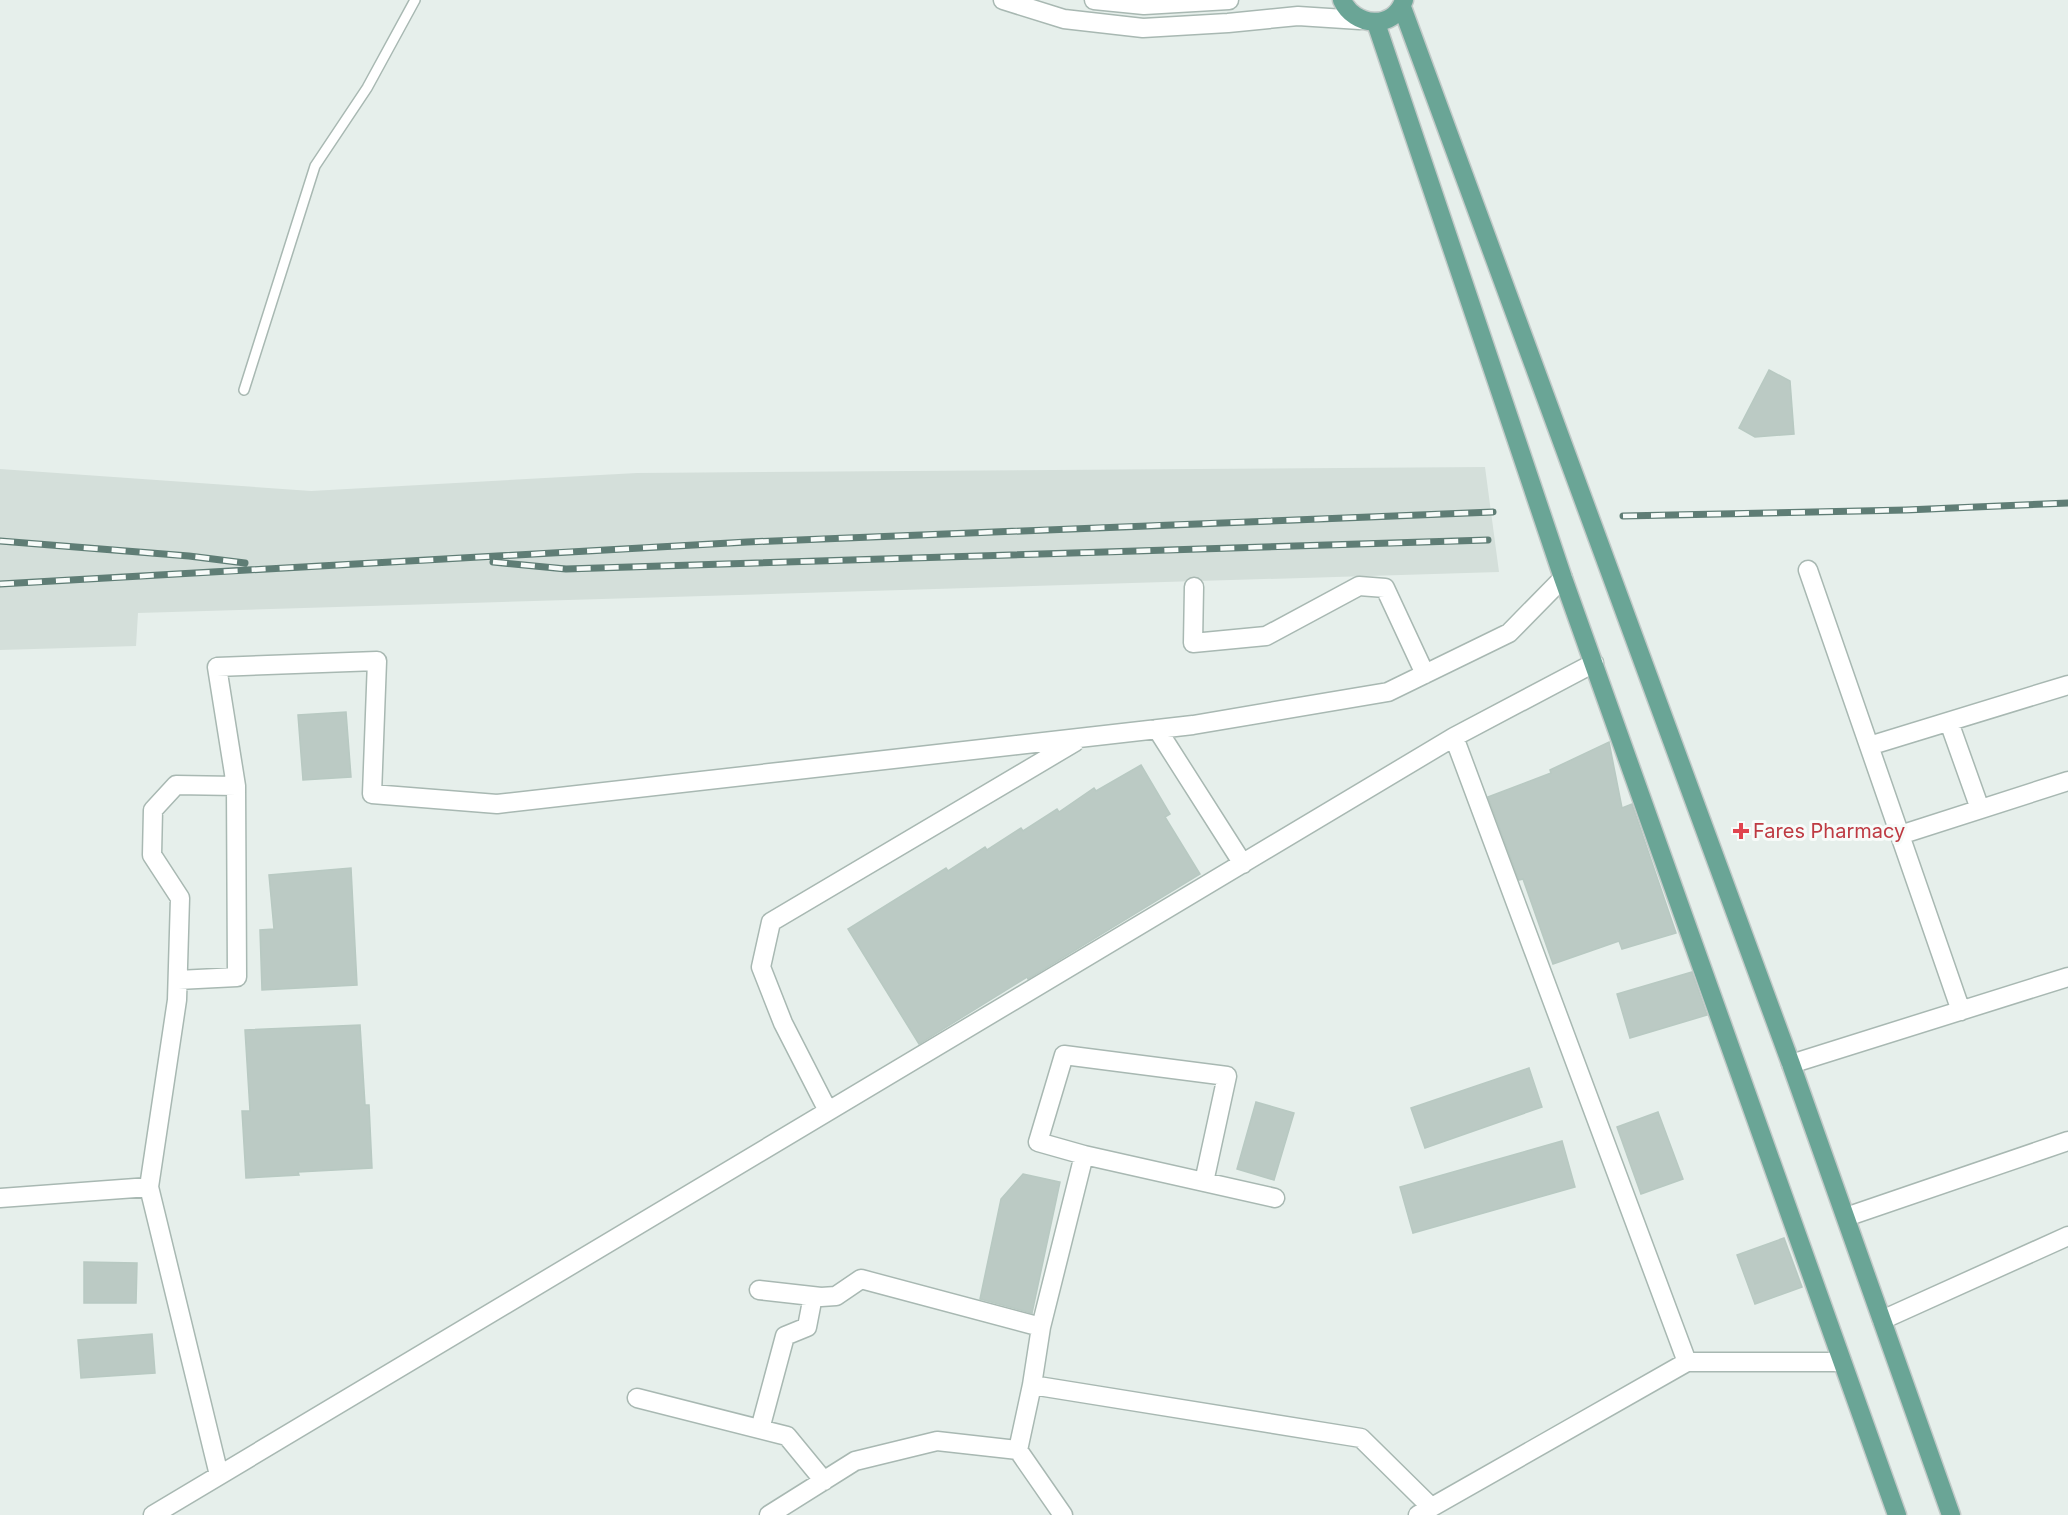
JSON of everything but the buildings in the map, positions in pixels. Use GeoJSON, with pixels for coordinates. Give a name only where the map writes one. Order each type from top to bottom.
{"type":"FeatureCollection","features":[{"type":"Feature","properties":{"kind":"main road"},"geometry":{"type":"LineString","coordinates":[[1342,0],[1346,10],[1368,21],[1391,18],[1403,3]]}},
{"type":"Feature","properties":{"kind":"main road"},"geometry":{"type":"LineString","coordinates":[[1403,3],[1791,1064],[1951,1515]]}},
{"type":"Feature","properties":{"kind":"main road"},"geometry":{"type":"LineString","coordinates":[[1368,21],[1563,578],[1897,1515]]}},
{"type":"Feature","properties":{"kind":"street"},"geometry":{"type":"LineString","coordinates":[[1003,0],[1064,19],[1143,28],[1298,16],[1368,21]]}},
{"type":"Feature","properties":{"kind":"street"},"geometry":{"type":"LineString","coordinates":[[1094,0],[1144,5],[1229,0]]}},
{"type":"Feature","properties":{"kind":"street"},"geometry":{"type":"LineString","coordinates":[[1808,570],[1960,1011]]}},
{"type":"Feature","properties":{"kind":"street"},"geometry":{"type":"LineString","coordinates":[[178,980],[237,977],[236,786],[217,667],[377,661],[372,794],[497,804],[1192,725],[1388,692],[1509,633],[1563,578]]}},
{"type":"Feature","properties":{"kind":"street"},"geometry":{"type":"LineString","coordinates":[[1194,587],[1193,643],[1266,636],[1359,586],[1385,588],[1425,674]]}},
{"type":"Feature","properties":{"kind":"street"},"geometry":{"type":"LineString","coordinates":[[153,1515],[1454,738],[1594,663]]}},
{"type":"Feature","properties":{"kind":"street"},"geometry":{"type":"LineString","coordinates":[[1869,746],[2068,685]]}},
{"type":"Feature","properties":{"kind":"street"},"geometry":{"type":"LineString","coordinates":[[1948,722],[1980,809]]}},
{"type":"Feature","properties":{"kind":"street"},"geometry":{"type":"LineString","coordinates":[[1157,729],[1243,864]]}},
{"type":"Feature","properties":{"kind":"street"},"geometry":{"type":"LineString","coordinates":[[828,1111],[783,1023],[761,968],[771,922],[1082,738]]}},
{"type":"Feature","properties":{"kind":"street"},"geometry":{"type":"LineString","coordinates":[[1454,738],[1687,1362]]}},
{"type":"Feature","properties":{"kind":"street"},"geometry":{"type":"LineString","coordinates":[[1900,835],[2068,781]]}},
{"type":"Feature","properties":{"kind":"street"},"geometry":{"type":"LineString","coordinates":[[219,1475],[149,1187],[177,1000],[180,898],[152,855],[153,810],[176,785],[236,786]]}},
{"type":"Feature","properties":{"kind":"street"},"geometry":{"type":"LineString","coordinates":[[1791,1064],[2068,977]]}},
{"type":"Feature","properties":{"kind":"street"},"geometry":{"type":"LineString","coordinates":[[1204,1182],[1227,1076],[1065,1055],[1038,1142],[1084,1155],[1275,1198]]}},
{"type":"Feature","properties":{"kind":"street"},"geometry":{"type":"LineString","coordinates":[[1846,1217],[2068,1141]]}},
{"type":"Feature","properties":{"kind":"street"},"geometry":{"type":"LineString","coordinates":[[1063,1515],[1018,1450],[1032,1385],[1041,1327],[1084,1155]]}},
{"type":"Feature","properties":{"kind":"street"},"geometry":{"type":"LineString","coordinates":[[0,1198],[149,1187]]}},
{"type":"Feature","properties":{"kind":"street"},"geometry":{"type":"LineString","coordinates":[[1882,1320],[2068,1236]]}},
{"type":"Feature","properties":{"kind":"street"},"geometry":{"type":"LineString","coordinates":[[759,1290],[836,1296],[861,1279],[1041,1327]]}},
{"type":"Feature","properties":{"kind":"street"},"geometry":{"type":"LineString","coordinates":[[760,1430],[785,1335],[807,1327],[813,1296]]}},
{"type":"Feature","properties":{"kind":"street"},"geometry":{"type":"LineString","coordinates":[[1032,1385],[1361,1438],[1424,1511],[1687,1362],[1842,1362]]}},
{"type":"Feature","properties":{"kind":"street"},"geometry":{"type":"LineString","coordinates":[[638,1398],[787,1436],[824,1481]]}},
{"type":"Feature","properties":{"kind":"street"},"geometry":{"type":"LineString","coordinates":[[769,1515],[855,1461],[937,1441],[1018,1450]]}},
{"type":"Feature","properties":{"kind":"lane"},"geometry":{"type":"LineString","coordinates":[[244,390],[315,166],[367,88],[416,0]]}},
{"type":"Feature","properties":{"kind":"shaded area"},"geometry":{"type":"Polygon","coordinates":[[[1485,467],[1499,572],[138,613],[136,646],[0,650],[0,469],[311,491],[637,473],[1485,467]]]}},
{"type":"Feature","properties":{"kind":"railway"},"geometry":{"type":"LineString","coordinates":[[1623,516],[1906,510],[2068,503]]}},
{"type":"Feature","properties":{"kind":"railway"},"geometry":{"type":"LineString","coordinates":[[0,584],[747,542],[1493,512]]}},
{"type":"Feature","properties":{"kind":"railway"},"geometry":{"type":"LineString","coordinates":[[493,562],[566,569],[1488,540]]}},
{"type":"Feature","properties":{"kind":"railway"},"geometry":{"type":"LineString","coordinates":[[0,541],[189,556],[245,563]]}},
{"type":"Feature","properties":{"kind":"place","name":"Fares Pharmacy"},"geometry":{"type":"Point","coordinates":[1741,831]}}]}
